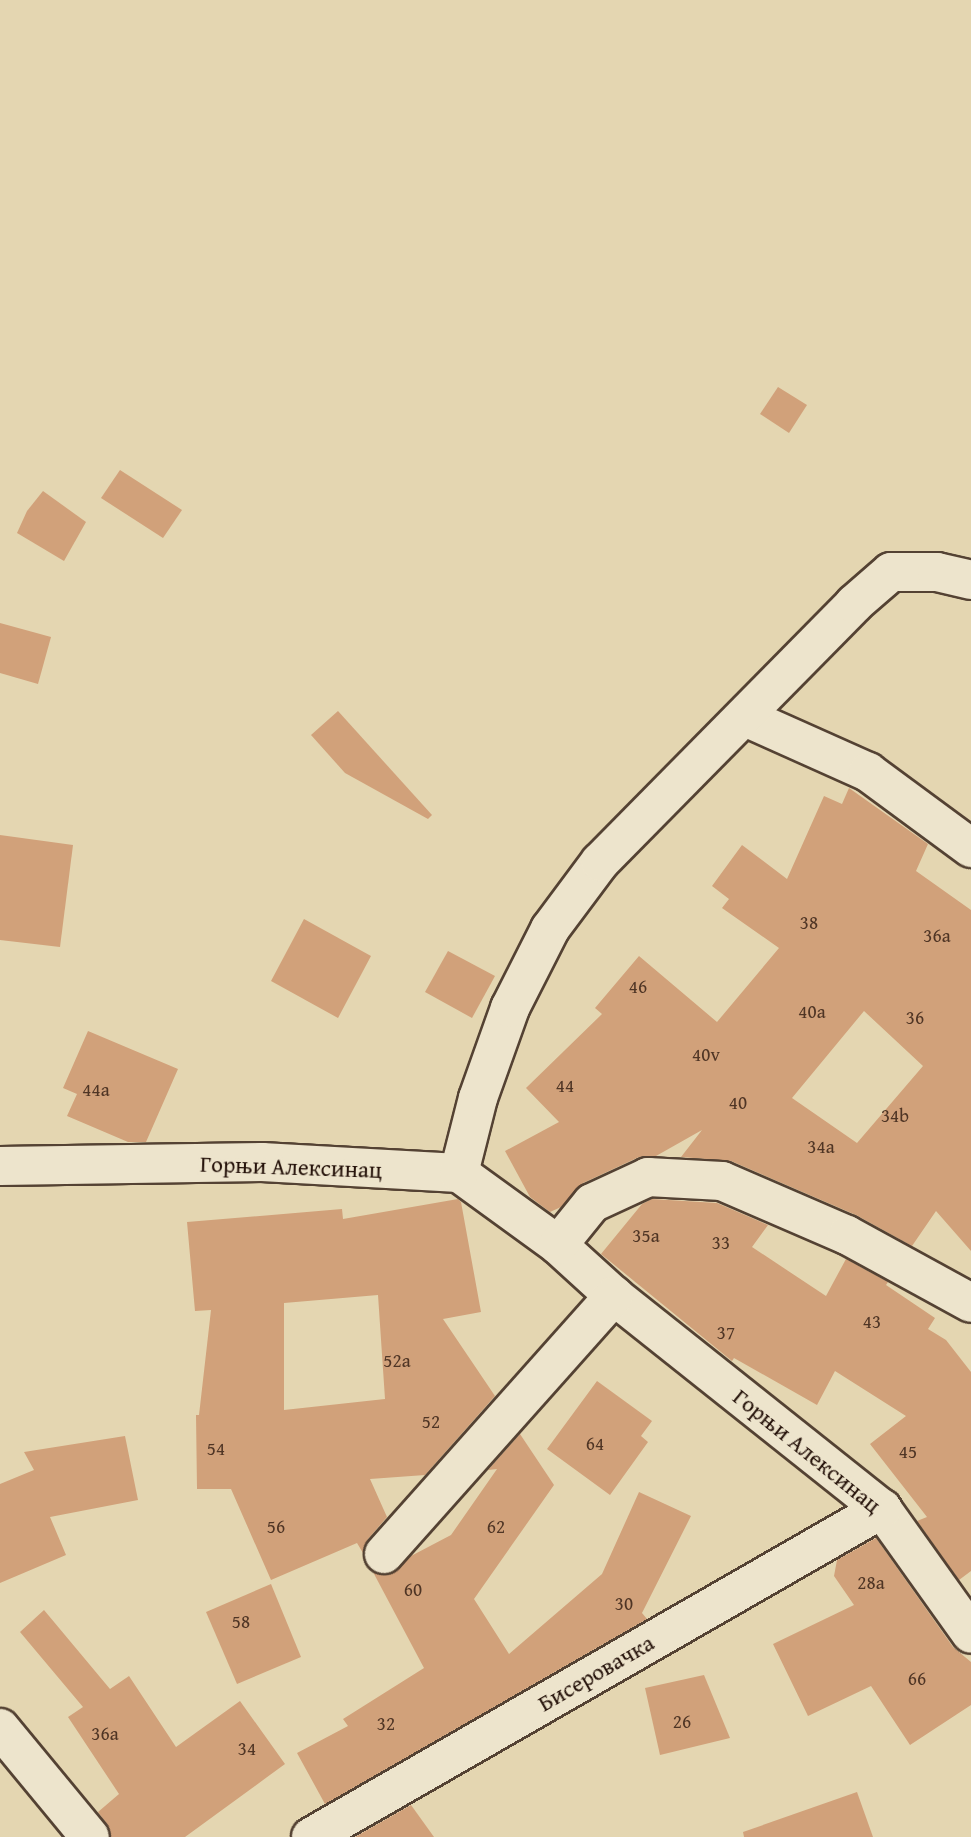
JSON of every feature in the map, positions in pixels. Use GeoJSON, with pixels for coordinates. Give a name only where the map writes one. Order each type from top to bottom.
{"type":"FeatureCollection","features":[{"type":"Feature","properties":{"kind":"street"},"geometry":{"type":"LineString","coordinates":[[459,1173],[478,1098],[510,1008],[550,929],[600,862],[854,604],[891,572],[954,576]]}},
{"type":"Feature","properties":{"kind":"street"},"geometry":{"type":"LineString","coordinates":[[745,717],[868,772],[971,848]]}},
{"type":"Feature","properties":{"kind":"street","name":"Горњи Алексинац"},"geometry":{"type":"LineString","coordinates":[[0,1166],[262,1162],[459,1173],[558,1245],[614,1296],[882,1509],[971,1634]]}},
{"type":"Feature","properties":{"kind":"street"},"geometry":{"type":"LineString","coordinates":[[558,1245],[592,1203],[649,1177],[722,1181],[847,1235],[971,1303]]}},
{"type":"Feature","properties":{"kind":"street"},"geometry":{"type":"LineString","coordinates":[[384,1554],[614,1296]]}},
{"type":"Feature","properties":{"kind":"street","name":"Бисеровачка"},"geometry":{"type":"LineString","coordinates":[[311,1837],[882,1509]]}},
{"type":"Feature","properties":{"kind":"street"},"geometry":{"type":"LineString","coordinates":[[0,1728],[90,1837]]}},
{"type":"Feature","properties":{"kind":"building"},"geometry":{"type":"Polygon","coordinates":[[[778,387],[807,405],[789,433],[760,414],[778,387]]]}},
{"type":"Feature","properties":{"kind":"building"},"geometry":{"type":"Polygon","coordinates":[[[120,470],[182,510],[163,538],[101,498],[120,470]]]}},
{"type":"Feature","properties":{"kind":"building"},"geometry":{"type":"Polygon","coordinates":[[[43,491],[86,522],[64,561],[17,533],[27,511],[43,491]]]}},
{"type":"Feature","properties":{"kind":"building"},"geometry":{"type":"Polygon","coordinates":[[[0,623],[51,637],[38,684],[0,673],[0,623]]]}},
{"type":"Feature","properties":{"kind":"building"},"geometry":{"type":"Polygon","coordinates":[[[338,711],[432,815],[428,819],[345,773],[311,735],[338,711]]]}},
{"type":"Feature","properties":{"kind":"building"},"geometry":{"type":"Polygon","coordinates":[[[849,788],[928,844],[916,871],[971,910],[971,1251],[936,1211],[912,1246],[856,1215],[731,1161],[681,1157],[702,1130],[656,1156],[639,1157],[583,1183],[561,1207],[550,1212],[530,1197],[505,1151],[559,1122],[526,1088],[602,1014],[595,1008],[639,956],[717,1022],[779,948],[722,908],[729,899],[712,886],[742,845],[787,879],[824,796],[842,804],[849,788]],[[864,1011],[792,1098],[857,1143],[923,1066],[864,1011]]]}},
{"type":"Feature","properties":{"kind":"building"},"geometry":{"type":"Polygon","coordinates":[[[0,835],[73,845],[60,947],[0,940],[0,835]]]}},
{"type":"Feature","properties":{"kind":"building"},"geometry":{"type":"Polygon","coordinates":[[[304,919],[371,956],[338,1018],[271,981],[304,919]]]}},
{"type":"Feature","properties":{"kind":"building"},"geometry":{"type":"Polygon","coordinates":[[[448,951],[495,976],[472,1018],[425,992],[448,951]]]}},
{"type":"Feature","properties":{"kind":"building"},"geometry":{"type":"Polygon","coordinates":[[[88,1031],[178,1069],[146,1142],[128,1142],[67,1116],[77,1094],[63,1088],[88,1031]]]}},
{"type":"Feature","properties":{"kind":"building"},"geometry":{"type":"Polygon","coordinates":[[[458,1199],[461,1202],[481,1312],[443,1319],[495,1396],[425,1475],[370,1479],[387,1517],[368,1539],[363,1553],[357,1543],[271,1580],[231,1489],[197,1489],[196,1415],[199,1415],[211,1310],[195,1311],[187,1222],[342,1209],[343,1219],[458,1199]],[[378,1295],[284,1303],[284,1410],[385,1399],[378,1295]]]}},
{"type":"Feature","properties":{"kind":"building"},"geometry":{"type":"Polygon","coordinates":[[[652,1199],[717,1203],[768,1225],[752,1247],[826,1296],[846,1259],[888,1282],[886,1285],[935,1318],[928,1329],[946,1340],[971,1372],[971,1571],[959,1580],[917,1521],[927,1517],[870,1444],[906,1416],[835,1371],[817,1405],[734,1358],[732,1361],[601,1254],[642,1204],[652,1199]]]}},
{"type":"Feature","properties":{"kind":"building"},"geometry":{"type":"Polygon","coordinates":[[[597,1381],[652,1421],[641,1436],[648,1442],[610,1495],[547,1449],[597,1381]]]}},
{"type":"Feature","properties":{"kind":"building"},"geometry":{"type":"Polygon","coordinates":[[[520,1434],[554,1485],[474,1599],[509,1654],[602,1574],[639,1492],[691,1516],[642,1613],[647,1619],[325,1804],[297,1753],[348,1726],[343,1719],[424,1668],[373,1572],[391,1574],[411,1556],[451,1535],[497,1469],[488,1470],[520,1434]]]}},
{"type":"Feature","properties":{"kind":"building"},"geometry":{"type":"Polygon","coordinates":[[[125,1436],[138,1500],[50,1517],[66,1555],[0,1583],[0,1484],[34,1470],[24,1452],[125,1436]]]}},
{"type":"Feature","properties":{"kind":"building"},"geometry":{"type":"Polygon","coordinates":[[[876,1538],[953,1647],[971,1662],[971,1705],[910,1745],[871,1686],[808,1716],[773,1644],[854,1605],[834,1576],[837,1560],[876,1538]]]}},
{"type":"Feature","properties":{"kind":"building"},"geometry":{"type":"Polygon","coordinates":[[[271,1584],[301,1657],[237,1684],[206,1612],[271,1584]]]}},
{"type":"Feature","properties":{"kind":"building"},"geometry":{"type":"Polygon","coordinates":[[[44,1610],[110,1689],[129,1676],[176,1747],[240,1701],[285,1764],[185,1837],[111,1837],[107,1824],[98,1812],[119,1794],[68,1717],[83,1707],[20,1632],[44,1610]]]}},
{"type":"Feature","properties":{"kind":"building"},"geometry":{"type":"Polygon","coordinates":[[[704,1675],[730,1738],[660,1755],[645,1688],[704,1675]]]}},
{"type":"Feature","properties":{"kind":"building"},"geometry":{"type":"Polygon","coordinates":[[[857,1792],[873,1837],[744,1837],[743,1832],[857,1792]]]}},
{"type":"Feature","properties":{"kind":"building"},"geometry":{"type":"Polygon","coordinates":[[[411,1805],[434,1837],[355,1837],[411,1805]]]}}]}
